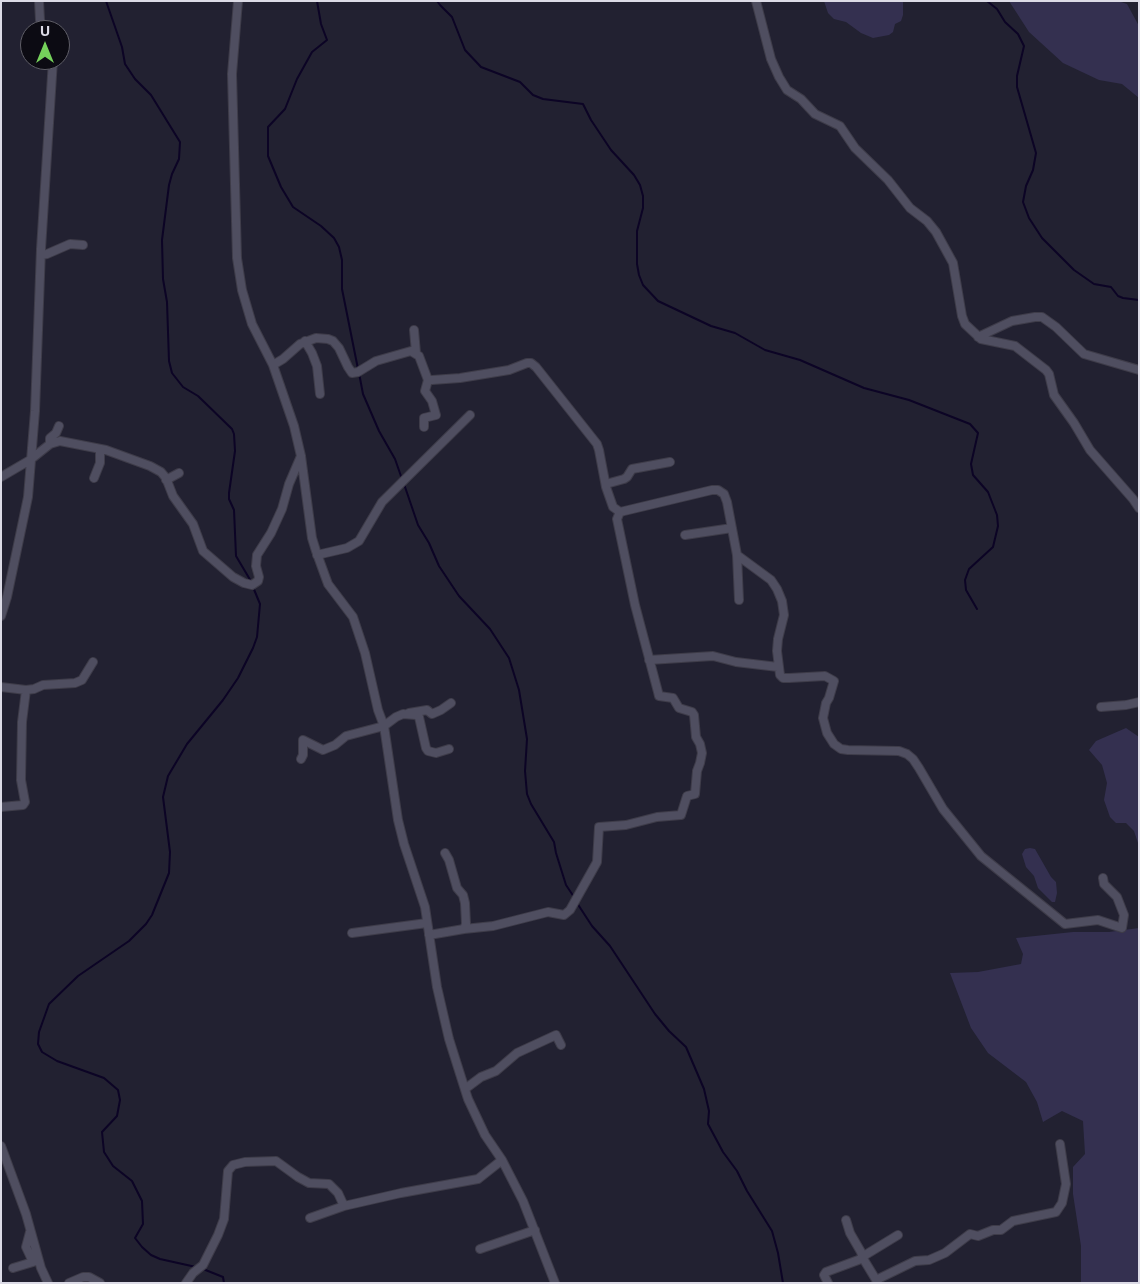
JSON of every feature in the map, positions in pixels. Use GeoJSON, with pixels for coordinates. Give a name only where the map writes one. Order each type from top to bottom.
{"type":"FeatureCollection","features":[{"type":"Feature","properties":{"kind":"street"},"geometry":{"type":"LineString","coordinates":[[39,1],[40,20]]}},
{"type":"Feature","properties":{"kind":"street"},"geometry":{"type":"LineString","coordinates":[[238,1],[232,74],[237,258],[242,290],[252,324],[273,365],[294,426],[301,456],[312,538],[317,555],[328,584],[348,609],[358,630],[378,710],[384,726],[398,820],[425,907],[437,987],[449,1039],[464,1089],[485,1135],[502,1160],[535,1230],[555,1283]]}},
{"type":"Feature","properties":{"kind":"street"},"geometry":{"type":"LineString","coordinates":[[756,1],[769,52],[784,86],[815,114],[840,126],[855,148],[888,180],[910,208],[927,220],[953,263],[965,324],[978,337],[986,341],[1007,343],[1014,346],[1046,370],[1049,374],[1054,395],[1090,450],[1139,508]]}},
{"type":"Feature","properties":{"kind":"street"},"geometry":{"type":"LineString","coordinates":[[1,616],[28,497],[35,411],[41,255],[52,70]]}},
{"type":"Feature","properties":{"kind":"street"},"geometry":{"type":"LineString","coordinates":[[41,255],[70,244],[83,245]]}},
{"type":"Feature","properties":{"kind":"street"},"geometry":{"type":"LineString","coordinates":[[978,337],[1012,321],[1025,318],[1042,318],[1056,327],[1084,354],[1139,370]]}},
{"type":"Feature","properties":{"kind":"street"},"geometry":{"type":"LineString","coordinates":[[414,330],[416,353],[419,356],[428,380],[425,390],[432,401],[436,415],[424,418],[424,427]]}},
{"type":"Feature","properties":{"kind":"street"},"geometry":{"type":"LineString","coordinates":[[273,365],[305,341],[316,338],[333,341],[339,348],[352,373],[358,372],[376,362],[406,352],[416,353]]}},
{"type":"Feature","properties":{"kind":"street"},"geometry":{"type":"LineString","coordinates":[[305,341],[317,366],[320,394]]}},
{"type":"Feature","properties":{"kind":"street"},"geometry":{"type":"LineString","coordinates":[[428,380],[473,376],[509,370],[523,364],[532,364],[596,444],[613,507],[620,512],[694,493],[718,490],[724,494],[737,555],[739,600]]}},
{"type":"Feature","properties":{"kind":"street"},"geometry":{"type":"LineString","coordinates":[[317,555],[347,548],[359,541],[382,502],[470,415]]}},
{"type":"Feature","properties":{"kind":"street"},"geometry":{"type":"LineString","coordinates":[[50,444],[50,438],[59,426]]}},
{"type":"Feature","properties":{"kind":"street"},"geometry":{"type":"LineString","coordinates":[[1,477],[30,460],[50,444],[60,441],[100,449],[150,466],[161,472],[173,496],[194,524],[203,552],[233,577],[252,585],[258,581],[259,577],[256,566],[257,555],[271,533],[282,509],[289,484],[301,456]]}},
{"type":"Feature","properties":{"kind":"street"},"geometry":{"type":"LineString","coordinates":[[94,478],[100,463],[100,449]]}},
{"type":"Feature","properties":{"kind":"street"},"geometry":{"type":"LineString","coordinates":[[606,484],[624,479],[632,469],[670,462]]}},
{"type":"Feature","properties":{"kind":"street"},"geometry":{"type":"LineString","coordinates":[[166,480],[180,473]]}},
{"type":"Feature","properties":{"kind":"street"},"geometry":{"type":"LineString","coordinates":[[429,935],[493,926],[548,912],[564,915],[570,910],[594,870],[599,827],[626,825],[657,817],[681,815],[687,796],[695,794],[702,752],[696,737],[693,713],[679,708],[673,698],[659,696],[617,519],[620,512]]}},
{"type":"Feature","properties":{"kind":"street"},"geometry":{"type":"LineString","coordinates":[[685,535],[732,528]]}},
{"type":"Feature","properties":{"kind":"street"},"geometry":{"type":"LineString","coordinates":[[737,555],[771,580],[780,594],[784,615],[778,639],[778,667],[780,675],[783,678],[825,676],[834,681],[823,718],[826,733],[836,747],[848,750],[899,751],[907,754],[913,759],[943,808],[981,856],[1062,922],[1070,925],[1098,920],[1122,928],[1124,915],[1117,897],[1104,884],[1103,878]]}},
{"type":"Feature","properties":{"kind":"street"},"geometry":{"type":"LineString","coordinates":[[649,660],[713,656],[736,662],[778,667]]}},
{"type":"Feature","properties":{"kind":"street"},"geometry":{"type":"LineString","coordinates":[[1,687],[26,690],[43,685],[65,685],[80,682],[93,662]]}},
{"type":"Feature","properties":{"kind":"street"},"geometry":{"type":"LineString","coordinates":[[1,807],[23,805],[25,802],[21,780],[22,722],[26,690]]}},
{"type":"Feature","properties":{"kind":"street"},"geometry":{"type":"LineString","coordinates":[[1102,707],[1139,702]]}},
{"type":"Feature","properties":{"kind":"street"},"geometry":{"type":"LineString","coordinates":[[301,759],[303,755],[303,740],[323,750],[331,747],[346,736],[384,726],[402,714],[426,710],[432,714],[451,703]]}},
{"type":"Feature","properties":{"kind":"street"},"geometry":{"type":"LineString","coordinates":[[402,714],[419,717],[428,751],[436,753],[449,749]]}},
{"type":"Feature","properties":{"kind":"street"},"geometry":{"type":"LineString","coordinates":[[445,853],[449,860],[457,888],[463,895],[465,903],[466,924],[464,929]]}},
{"type":"Feature","properties":{"kind":"street"},"geometry":{"type":"LineString","coordinates":[[352,933],[427,923]]}},
{"type":"Feature","properties":{"kind":"street"},"geometry":{"type":"LineString","coordinates":[[464,1089],[481,1077],[496,1071],[517,1053],[556,1035],[560,1044]]}},
{"type":"Feature","properties":{"kind":"street"},"geometry":{"type":"LineString","coordinates":[[846,1220],[862,1258],[877,1282],[915,1260],[929,1260],[945,1253],[970,1234],[978,1236],[993,1230],[1000,1230],[1012,1221],[1056,1212],[1062,1203],[1066,1184],[1060,1144]]}},
{"type":"Feature","properties":{"kind":"street"},"geometry":{"type":"LineString","coordinates":[[1,1146],[31,1230],[41,1268],[48,1283]]}},
{"type":"Feature","properties":{"kind":"street"},"geometry":{"type":"LineString","coordinates":[[310,1218],[344,1206],[401,1193],[478,1180],[502,1160]]}},
{"type":"Feature","properties":{"kind":"street"},"geometry":{"type":"LineString","coordinates":[[186,1283],[194,1272],[203,1265],[218,1235],[224,1219],[228,1171],[233,1165],[245,1162],[276,1161],[309,1183],[330,1184],[338,1193],[344,1206]]}},
{"type":"Feature","properties":{"kind":"street"},"geometry":{"type":"LineString","coordinates":[[13,1268],[33,1262],[26,1247],[31,1230]]}},
{"type":"Feature","properties":{"kind":"street"},"geometry":{"type":"LineString","coordinates":[[480,1249],[535,1230]]}},
{"type":"Feature","properties":{"kind":"street"},"geometry":{"type":"LineString","coordinates":[[828,1283],[824,1275],[826,1272],[862,1258],[898,1235]]}},
{"type":"Feature","properties":{"kind":"street"},"geometry":{"type":"LineString","coordinates":[[69,1283],[83,1277],[89,1277],[100,1283]]}},
{"type":"Feature","properties":{"kind":"shaded area"},"geometry":{"type":"Polygon","coordinates":[[[824,1],[903,1],[903,15],[901,21],[895,24],[893,32],[889,35],[873,38],[861,33],[846,22],[834,19],[828,13],[824,1]]]}},
{"type":"Feature","properties":{"kind":"shaded area"},"geometry":{"type":"Polygon","coordinates":[[[1009,1],[1118,1],[1127,4],[1139,26],[1139,98],[1122,84],[1099,80],[1063,63],[1029,32],[1009,1]]]}},
{"type":"Feature","properties":{"kind":"shaded area"},"geometry":{"type":"Polygon","coordinates":[[[1126,728],[1139,737],[1139,846],[1134,831],[1126,823],[1116,823],[1110,817],[1104,800],[1107,783],[1102,765],[1089,750],[1096,741],[1126,728]]]}},
{"type":"Feature","properties":{"kind":"shaded area"},"geometry":{"type":"Polygon","coordinates":[[[1025,849],[1035,849],[1051,877],[1056,882],[1057,893],[1055,902],[1052,902],[1038,888],[1034,876],[1026,867],[1022,854],[1025,849]]]}},
{"type":"Feature","properties":{"kind":"shaded area"},"geometry":{"type":"Polygon","coordinates":[[[1139,928],[1139,1283],[1081,1283],[1081,1246],[1073,1194],[1073,1167],[1085,1154],[1083,1121],[1062,1111],[1043,1122],[1037,1102],[1026,1082],[988,1053],[971,1028],[950,973],[978,972],[1021,964],[1023,954],[1016,938],[1073,932],[1109,932],[1139,928]]]}},
{"type":"Feature","properties":{"kind":"waterway"},"geometry":{"type":"LineString","coordinates":[[106,1],[122,47],[125,64],[135,79],[151,95],[180,142],[179,159],[169,185],[162,240],[169,361],[172,373],[183,387],[198,396],[232,429],[234,434],[235,451],[229,499],[234,510],[236,556],[252,583]]}},
{"type":"Feature","properties":{"kind":"waterway"},"geometry":{"type":"LineString","coordinates":[[317,1],[321,24],[327,40],[312,52],[297,79],[285,109],[268,127],[268,156],[281,187],[293,207],[321,226],[334,238],[339,247],[342,260],[342,289],[358,369]]}},
{"type":"Feature","properties":{"kind":"waterway"},"geometry":{"type":"LineString","coordinates":[[437,1],[452,17],[465,50],[481,67],[520,82],[533,95],[543,99],[583,104],[611,150],[634,175],[640,185],[643,196],[643,208],[637,231],[637,264],[643,285],[658,301],[711,326],[735,333],[765,350],[800,360],[864,388],[909,400],[970,424],[978,433],[971,464],[973,475],[988,492],[997,515],[998,526],[993,547],[969,569],[965,580],[966,590],[977,609]]}},
{"type":"Feature","properties":{"kind":"waterway"},"geometry":{"type":"LineString","coordinates":[[987,1],[997,9],[1005,22],[1018,34],[1024,46],[1017,76],[1017,87],[1036,153],[1023,202],[1029,218],[1042,238],[1074,270],[1094,284],[1111,287],[1118,296],[1139,300]]}},
{"type":"Feature","properties":{"kind":"waterway"},"geometry":{"type":"LineString","coordinates":[[359,373],[363,394],[379,431],[395,459],[402,479]]}},
{"type":"Feature","properties":{"kind":"waterway"},"geometry":{"type":"LineString","coordinates":[[404,484],[418,525],[429,543],[439,566],[459,596],[490,629],[509,658],[519,690],[527,739],[525,771],[527,794],[554,842],[566,885],[574,897]]}},
{"type":"Feature","properties":{"kind":"waterway"},"geometry":{"type":"LineString","coordinates":[[196,1267],[160,1259],[151,1255],[135,1238],[143,1224],[142,1201],[132,1181],[113,1166],[104,1152],[102,1132],[117,1116],[120,1100],[118,1090],[104,1078],[57,1061],[42,1052],[38,1044],[39,1032],[49,1004],[78,976],[129,941],[152,915],[169,873],[170,852],[163,797],[168,776],[187,744],[223,700],[238,678],[253,648],[257,637],[260,604],[253,587]]}},
{"type":"Feature","properties":{"kind":"waterway"},"geometry":{"type":"LineString","coordinates":[[577,903],[592,926],[610,946],[655,1014],[686,1047],[704,1089],[709,1111],[708,1124],[772,1231],[783,1283]]}},
{"type":"Feature","properties":{"kind":"waterway"},"geometry":{"type":"LineString","coordinates":[[203,1269],[223,1277],[224,1283]]}}]}
